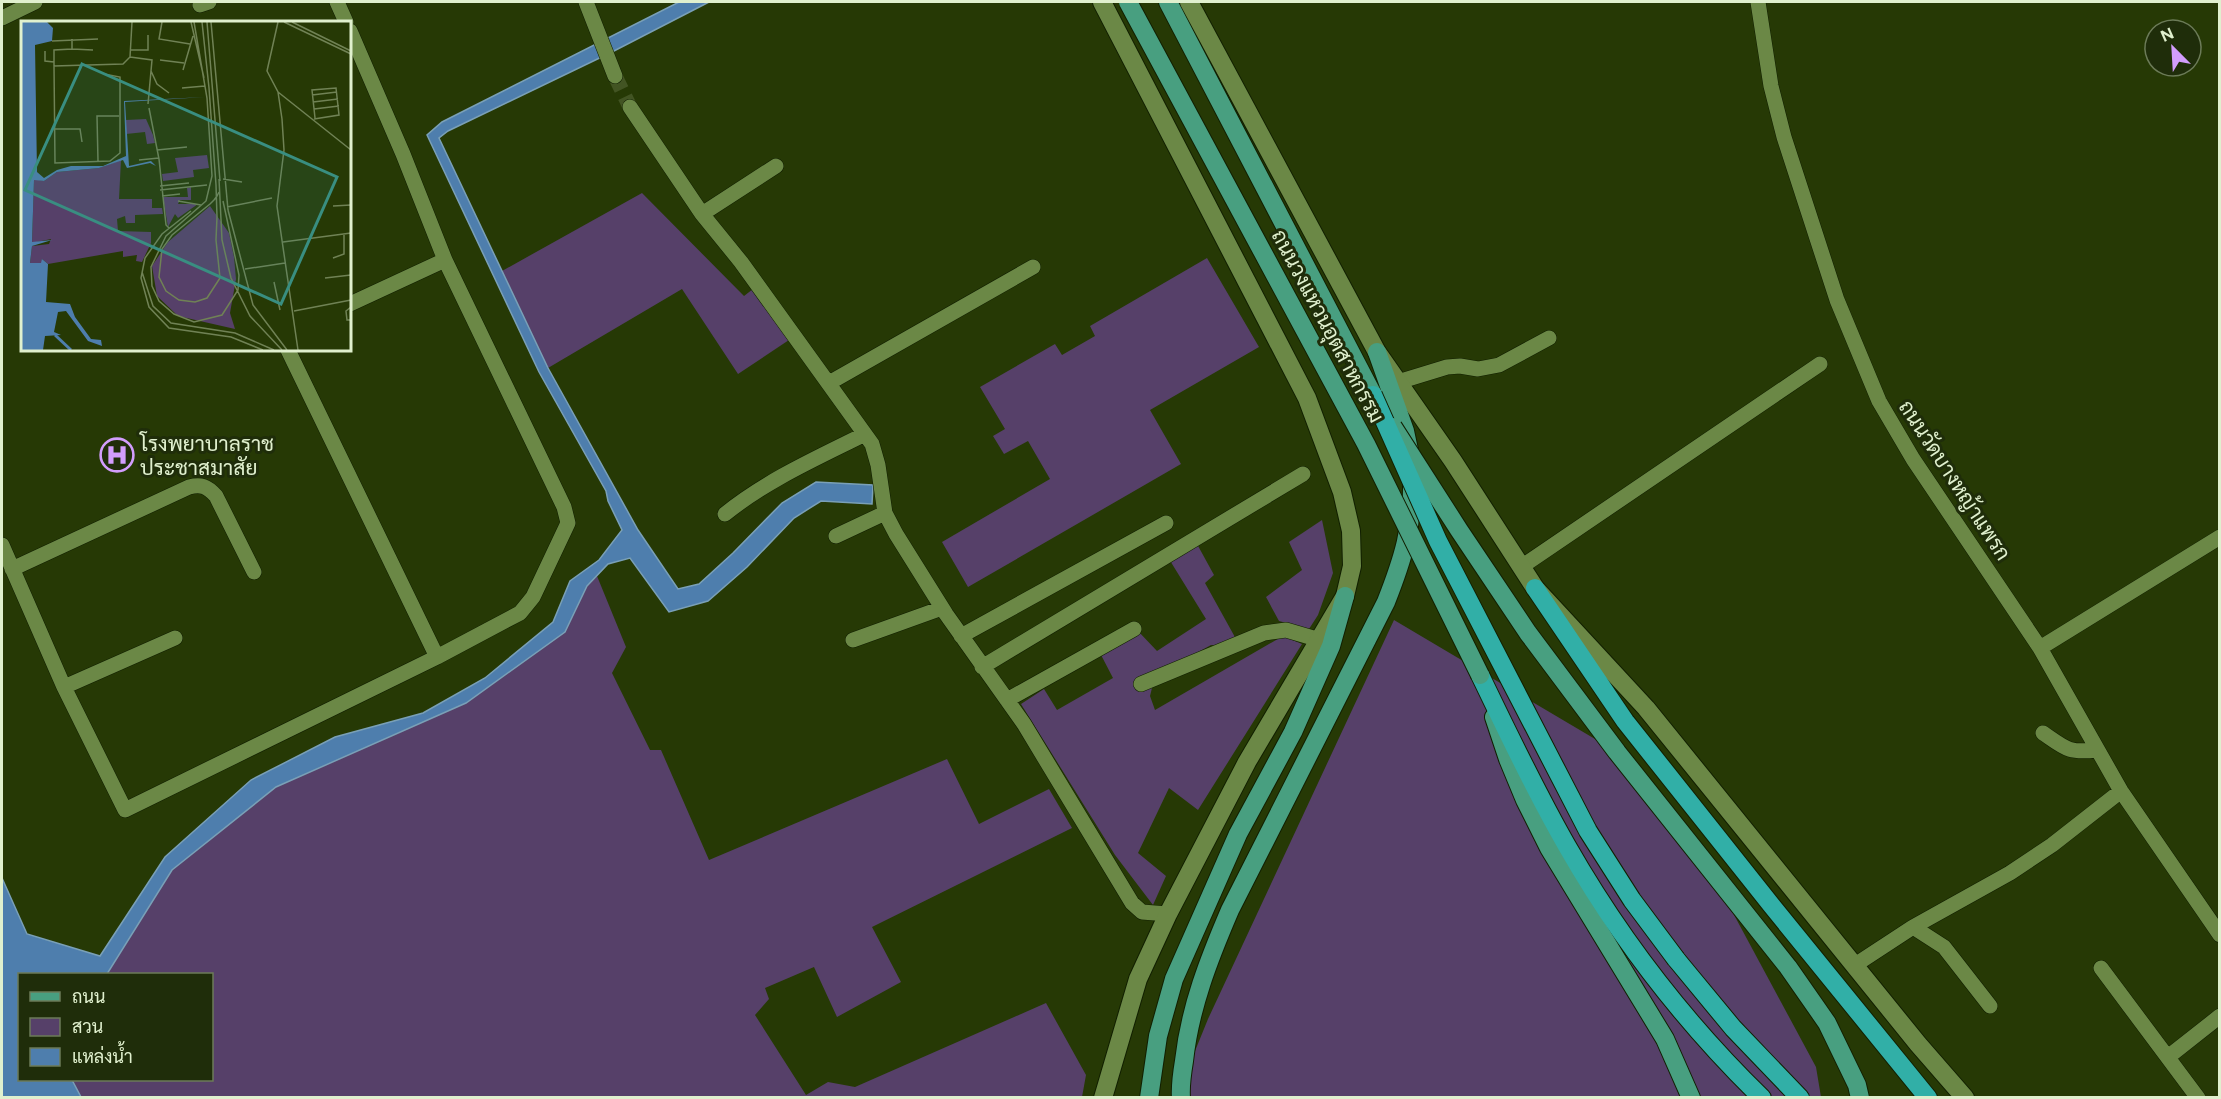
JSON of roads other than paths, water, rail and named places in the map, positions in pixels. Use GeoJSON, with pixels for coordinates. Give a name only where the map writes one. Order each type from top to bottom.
{"type":"FeatureCollection","features":[{"type":"Feature","properties":{"kind":"highway"},"geometry":{"type":"LineString","coordinates":[[1373,395],[1438,541],[1588,831],[1632,900],[1676,960],[1733,1028],[1800,1098]]}},
{"type":"Feature","properties":{"kind":"highway"},"geometry":{"type":"LineString","coordinates":[[1535,588],[1625,721],[1928,1098]]}},
{"type":"Feature","properties":{"kind":"highway"},"geometry":{"type":"LineString","coordinates":[[1480,675],[1539,796],[1607,910],[1654,977],[1712,1046],[1762,1098]]}},
{"type":"Feature","properties":{"kind":"main road","name":"ถนนวงแหวนอุตสาหกรรม"},"geometry":{"type":"LineString","coordinates":[[1128,2],[1366,444],[1480,675],[1508,759],[1549,848],[1665,1039],[1691,1098]]}},
{"type":"Feature","properties":{"kind":"main road","name":"ถนนวงแหวนอุตสาหกรรม"},"geometry":{"type":"LineString","coordinates":[[1168,2],[1373,395],[1528,633],[1617,753],[1788,967],[1827,1023],[1857,1085],[1860,1098]]}},
{"type":"Feature","properties":{"kind":"main road"},"geometry":{"type":"LineString","coordinates":[[1181,1098],[1186,1044],[1195,1000],[1210,957],[1230,910],[1366,641],[1403,559],[1410,522],[1411,462],[1405,431],[1377,352]]}},
{"type":"Feature","properties":{"kind":"main road"},"geometry":{"type":"LineString","coordinates":[[1149,1098],[1158,1036],[1173,979],[1238,834],[1293,732],[1331,646],[1345,596]]}},
{"type":"Feature","properties":{"kind":"street"},"geometry":{"type":"LineString","coordinates":[[2,18],[35,2]]}},
{"type":"Feature","properties":{"kind":"street"},"geometry":{"type":"LineString","coordinates":[[337,2],[346,21]]}},
{"type":"Feature","properties":{"kind":"street"},"geometry":{"type":"LineString","coordinates":[[586,2],[612,70]]}},
{"type":"Feature","properties":{"kind":"street"},"geometry":{"type":"LineString","coordinates":[[1102,2],[1307,398],[1342,492],[1351,531],[1352,566],[1345,596],[1247,762],[1168,914],[1138,979],[1103,1098]]}},
{"type":"Feature","properties":{"kind":"street"},"geometry":{"type":"LineString","coordinates":[[1189,2],[1377,352],[1453,460],[1535,588],[1646,708],[1918,1044],[1965,1098]]}},
{"type":"Feature","properties":{"kind":"street","name":"ถนนวัดบางหญ้าแพรก"},"geometry":{"type":"LineString","coordinates":[[1758,2],[1771,86],[1784,137],[1837,300],[1879,401],[1913,459],[2040,648],[2121,791],[2220,935]]}},
{"type":"Feature","properties":{"kind":"street"},"geometry":{"type":"LineString","coordinates":[[2,545],[64,687],[125,810],[437,657],[520,613],[533,597],[568,523],[564,507],[445,260],[404,154],[351,33]]}},
{"type":"Feature","properties":{"kind":"street"},"geometry":{"type":"LineString","coordinates":[[630,107],[702,213],[741,262],[866,434],[872,444],[878,465],[885,513],[942,608],[1024,724],[1132,903],[1143,912],[1168,914]]}},
{"type":"Feature","properties":{"kind":"street"},"geometry":{"type":"LineString","coordinates":[[702,213],[776,166]]}},
{"type":"Feature","properties":{"kind":"street"},"geometry":{"type":"LineString","coordinates":[[351,304],[445,260]]}},
{"type":"Feature","properties":{"kind":"street"},"geometry":{"type":"LineString","coordinates":[[829,383],[1033,267]]}},
{"type":"Feature","properties":{"kind":"street"},"geometry":{"type":"LineString","coordinates":[[1398,382],[1447,367],[1460,366],[1478,369],[1499,365],[1549,338]]}},
{"type":"Feature","properties":{"kind":"street"},"geometry":{"type":"LineString","coordinates":[[288,351],[437,657]]}},
{"type":"Feature","properties":{"kind":"street"},"geometry":{"type":"LineString","coordinates":[[1521,567],[1820,364]]}},
{"type":"Feature","properties":{"kind":"street"},"geometry":{"type":"LineString","coordinates":[[725,514],[748,496],[785,474],[866,434]]}},
{"type":"Feature","properties":{"kind":"street"},"geometry":{"type":"LineString","coordinates":[[982,667],[1303,474]]}},
{"type":"Feature","properties":{"kind":"street"},"geometry":{"type":"LineString","coordinates":[[12,569],[189,487],[199,485],[208,488],[216,496],[254,572]]}},
{"type":"Feature","properties":{"kind":"street"},"geometry":{"type":"LineString","coordinates":[[836,536],[885,513]]}},
{"type":"Feature","properties":{"kind":"street"},"geometry":{"type":"LineString","coordinates":[[961,636],[1166,523]]}},
{"type":"Feature","properties":{"kind":"street"},"geometry":{"type":"LineString","coordinates":[[2040,648],[2220,537]]}},
{"type":"Feature","properties":{"kind":"street"},"geometry":{"type":"LineString","coordinates":[[853,640],[942,608]]}},
{"type":"Feature","properties":{"kind":"street"},"geometry":{"type":"LineString","coordinates":[[1007,700],[1134,629]]}},
{"type":"Feature","properties":{"kind":"street"},"geometry":{"type":"LineString","coordinates":[[1141,684],[1264,633],[1286,630],[1320,640]]}},
{"type":"Feature","properties":{"kind":"street"},"geometry":{"type":"LineString","coordinates":[[64,687],[174,638]]}},
{"type":"Feature","properties":{"kind":"street"},"geometry":{"type":"LineString","coordinates":[[2043,733],[2065,749],[2077,752],[2097,750]]}},
{"type":"Feature","properties":{"kind":"street"},"geometry":{"type":"LineString","coordinates":[[1855,965],[1914,927],[2010,873],[2052,845],[2121,791]]}},
{"type":"Feature","properties":{"kind":"street"},"geometry":{"type":"LineString","coordinates":[[1914,927],[1944,947],[1990,1006]]}},
{"type":"Feature","properties":{"kind":"street"},"geometry":{"type":"LineString","coordinates":[[2101,968],[2198,1098]]}},
{"type":"Feature","properties":{"kind":"street"},"geometry":{"type":"LineString","coordinates":[[2168,1057],[2220,1016]]}},
{"type":"Feature","properties":{"kind":"water"},"geometry":{"type":"Polygon","coordinates":[[[679,2],[709,2],[612,52],[448,131],[439,138],[548,368],[638,530],[678,589],[699,584],[782,503],[816,482],[873,485],[872,504],[821,501],[794,518],[747,567],[708,601],[669,612],[630,558],[608,564],[587,586],[565,632],[466,703],[276,787],[172,870],[108,973],[18,973],[18,1081],[73,1081],[81,1097],[2,1097],[2,878],[27,934],[100,956],[165,857],[251,780],[335,737],[423,713],[485,678],[553,622],[570,581],[599,560],[622,530],[608,501],[606,491],[539,372],[427,135],[442,122],[679,2]]]}},
{"type":"Feature","properties":{"kind":"tunnel"},"geometry":{"type":"LineString","coordinates":[[615,76],[630,107]]}},
{"type":"Feature","properties":{"kind":"place","name":"โรงพยาบาลราช ประชาสมาสัย"},"geometry":{"type":"Point","coordinates":[117,455]}}]}
